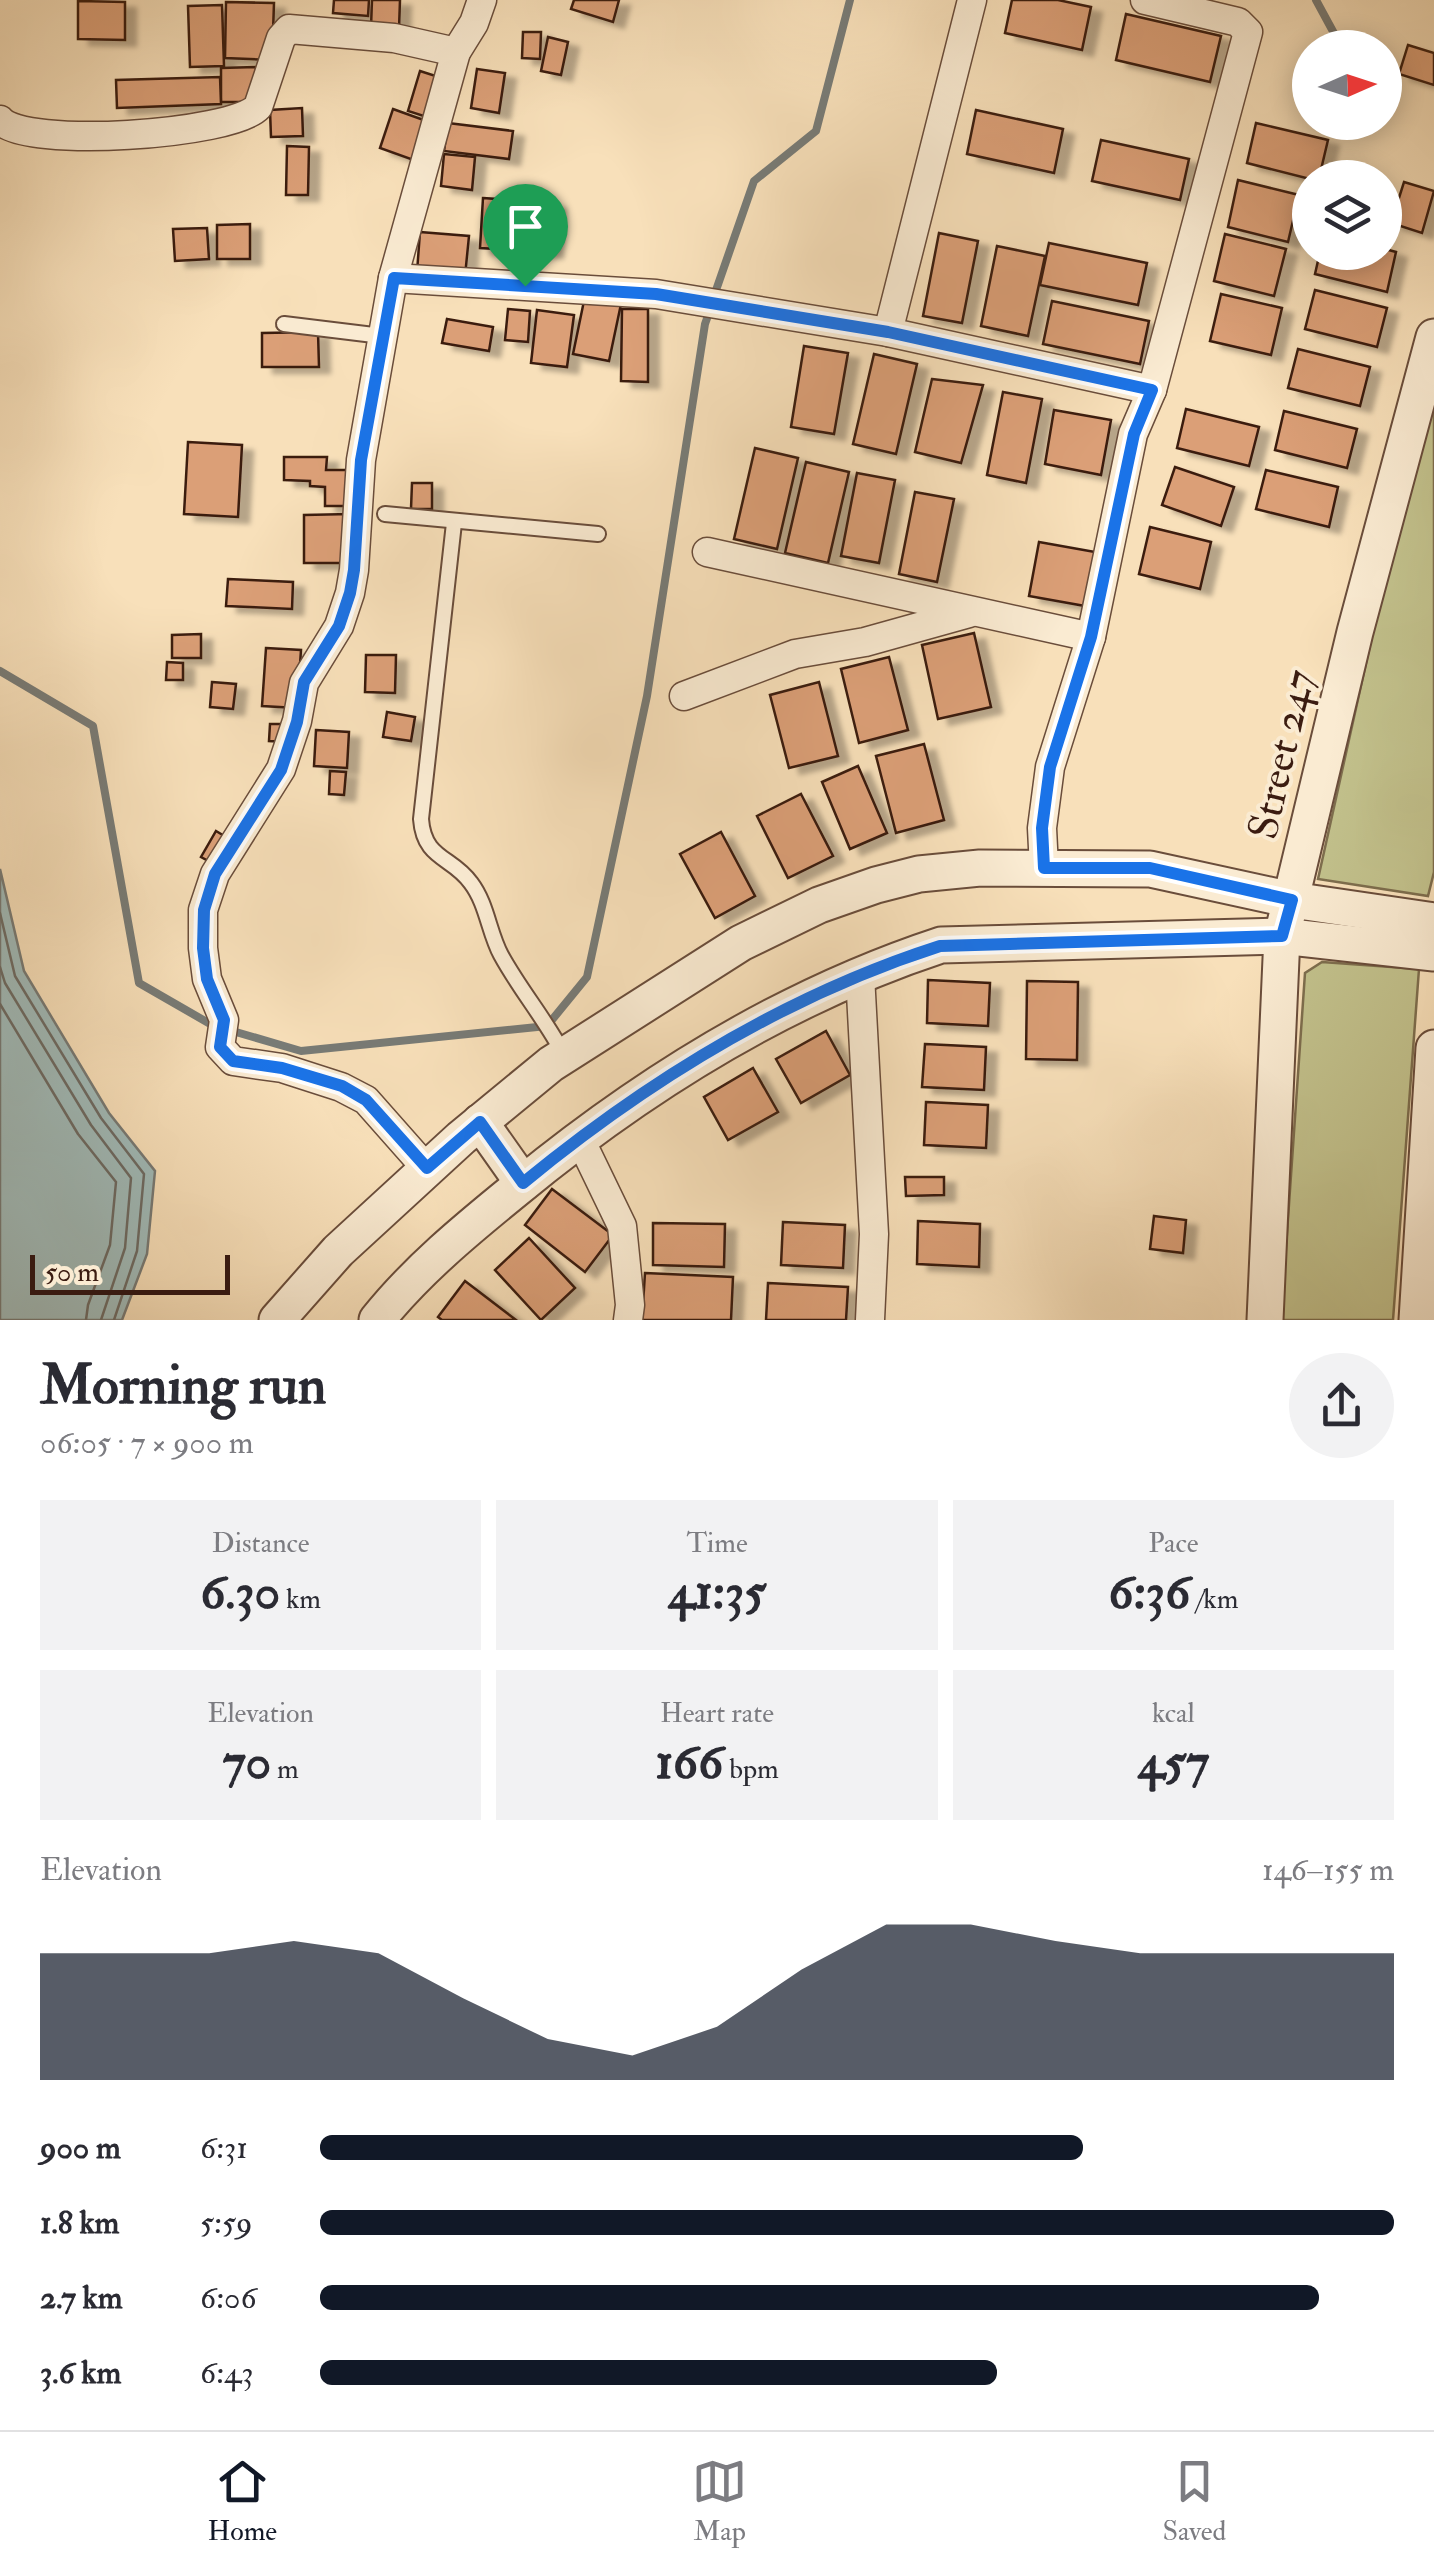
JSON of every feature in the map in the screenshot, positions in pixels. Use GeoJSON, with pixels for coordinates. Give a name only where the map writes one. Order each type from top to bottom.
{"type":"FeatureCollection","features":[{"type":"Feature","properties":{"kind":"street"},"geometry":{"type":"LineString","coordinates":[[427,1168],[366,1100],[342,1086],[282,1068],[233,1061],[207,979],[202,936],[206,900],[215,874],[281,770],[297,722],[304,682],[339,626],[350,593],[361,460],[394,278],[456,52],[474,23],[482,0]]}},
{"type":"Feature","properties":{"kind":"street"},"geometry":{"type":"LineString","coordinates":[[888,332],[972,0]]}},
{"type":"Feature","properties":{"kind":"street"},"geometry":{"type":"LineString","coordinates":[[1044,868],[1042,828],[1050,767],[1091,637],[1134,434],[1152,390],[1248,32],[1238,22],[1145,0]]}},
{"type":"Feature","properties":{"kind":"street"},"geometry":{"type":"LineString","coordinates":[[0,120],[4,126],[22,133],[118,136],[239,119],[258,106],[281,38],[289,29],[394,38],[456,52]]}},
{"type":"Feature","properties":{"kind":"street"},"geometry":{"type":"LineString","coordinates":[[394,278],[656,294],[888,332],[1152,390]]}},
{"type":"Feature","properties":{"kind":"street","name":"Street 247"},"geometry":{"type":"LineString","coordinates":[[1265,1320],[1282,936],[1355,632],[1434,337]]}},
{"type":"Feature","properties":{"kind":"street"},"geometry":{"type":"LineString","coordinates":[[707,552],[1091,637]]}},
{"type":"Feature","properties":{"kind":"street"},"geometry":{"type":"LineString","coordinates":[[684,696],[795,654],[865,642],[972,612]]}},
{"type":"Feature","properties":{"kind":"street"},"geometry":{"type":"LineString","coordinates":[[277,1320],[338,1250],[480,1122],[558,1043],[740,943],[819,905],[919,874],[980,868],[1150,868],[1292,900],[1434,921]]}},
{"type":"Feature","properties":{"kind":"street"},"geometry":{"type":"LineString","coordinates":[[377,1320],[464,1232],[523,1183],[579,1137],[687,1063],[860,974],[940,946],[1282,936],[1434,952]]}},
{"type":"Feature","properties":{"kind":"street"},"geometry":{"type":"LineString","coordinates":[[860,974],[874,1234],[870,1320]]}},
{"type":"Feature","properties":{"kind":"street"},"geometry":{"type":"LineString","coordinates":[[1417,1320],[1428,1242],[1434,1048]]}},
{"type":"Feature","properties":{"kind":"street"},"geometry":{"type":"LineString","coordinates":[[480,1122],[523,1183]]}},
{"type":"Feature","properties":{"kind":"street"},"geometry":{"type":"LineString","coordinates":[[579,1137],[622,1226],[628,1320]]}},
{"type":"Feature","properties":{"kind":"lane"},"geometry":{"type":"LineString","coordinates":[[284,324],[382,336]]}},
{"type":"Feature","properties":{"kind":"lane"},"geometry":{"type":"LineString","coordinates":[[385,514],[598,534]]}},
{"type":"Feature","properties":{"kind":"lane"},"geometry":{"type":"LineString","coordinates":[[454,523],[422,834],[428,847],[465,875],[474,887],[500,954],[558,1043]]}},
{"type":"Feature","properties":{"kind":"shaded area"},"geometry":{"type":"Polygon","coordinates":[[[1434,387],[1434,872],[1428,896],[1318,879],[1399,515],[1434,387]]]}},
{"type":"Feature","properties":{"kind":"shaded area"},"geometry":{"type":"Polygon","coordinates":[[[1322,962],[1419,969],[1393,1320],[1281,1320],[1305,973],[1322,962]]]}},
{"type":"Feature","properties":{"kind":"water"},"geometry":{"type":"Polygon","coordinates":[[[0,869],[24,971],[109,1113],[155,1171],[147,1254],[122,1320],[0,1320],[0,869]]]}},
{"type":"Feature","properties":{"kind":"building"},"geometry":{"type":"Polygon","coordinates":[[[334,0],[369,0],[368,16],[333,13],[334,0]]]}},
{"type":"Feature","properties":{"kind":"building"},"geometry":{"type":"Polygon","coordinates":[[[372,0],[400,0],[399,28],[371,27],[372,0]]]}},
{"type":"Feature","properties":{"kind":"building"},"geometry":{"type":"Polygon","coordinates":[[[574,0],[619,0],[613,22],[571,9],[574,0]]]}},
{"type":"Feature","properties":{"kind":"building"},"geometry":{"type":"Polygon","coordinates":[[[1012,0],[1058,0],[1091,7],[1082,50],[1005,33],[1012,0]]]}},
{"type":"Feature","properties":{"kind":"building"},"geometry":{"type":"Polygon","coordinates":[[[78,1],[125,2],[125,40],[78,39],[78,1]]]}},
{"type":"Feature","properties":{"kind":"building"},"geometry":{"type":"Polygon","coordinates":[[[226,2],[274,3],[272,60],[225,58],[226,2]]]}},
{"type":"Feature","properties":{"kind":"building"},"geometry":{"type":"Polygon","coordinates":[[[222,5],[224,66],[190,67],[188,6],[222,5]]]}},
{"type":"Feature","properties":{"kind":"building"},"geometry":{"type":"Polygon","coordinates":[[[1126,14],[1221,36],[1210,82],[1116,60],[1126,14]]]}},
{"type":"Feature","properties":{"kind":"building"},"geometry":{"type":"Polygon","coordinates":[[[523,32],[541,32],[540,59],[522,58],[523,32]]]}},
{"type":"Feature","properties":{"kind":"building"},"geometry":{"type":"Polygon","coordinates":[[[548,37],[568,42],[561,75],[541,71],[548,37]]]}},
{"type":"Feature","properties":{"kind":"building"},"geometry":{"type":"Polygon","coordinates":[[[1408,45],[1434,53],[1434,85],[1402,75],[1408,45]]]}},
{"type":"Feature","properties":{"kind":"building"},"geometry":{"type":"Polygon","coordinates":[[[256,67],[256,102],[221,102],[221,68],[256,67]]]}},
{"type":"Feature","properties":{"kind":"building"},"geometry":{"type":"Polygon","coordinates":[[[477,69],[505,73],[499,113],[471,108],[477,69]]]}},
{"type":"Feature","properties":{"kind":"building"},"geometry":{"type":"Polygon","coordinates":[[[420,71],[445,79],[433,119],[408,111],[420,71]]]}},
{"type":"Feature","properties":{"kind":"building"},"geometry":{"type":"Polygon","coordinates":[[[220,77],[221,104],[117,108],[116,80],[220,77]]]}},
{"type":"Feature","properties":{"kind":"building"},"geometry":{"type":"Polygon","coordinates":[[[302,108],[303,136],[271,137],[270,110],[302,108]]]}},
{"type":"Feature","properties":{"kind":"building"},"geometry":{"type":"Polygon","coordinates":[[[393,109],[432,123],[419,162],[380,148],[393,109]]]}},
{"type":"Feature","properties":{"kind":"building"},"geometry":{"type":"Polygon","coordinates":[[[976,110],[1063,129],[1054,173],[967,154],[976,110]]]}},
{"type":"Feature","properties":{"kind":"building"},"geometry":{"type":"Polygon","coordinates":[[[448,123],[513,131],[509,159],[444,151],[448,123]]]}},
{"type":"Feature","properties":{"kind":"building"},"geometry":{"type":"Polygon","coordinates":[[[1256,123],[1292,132],[1292,140],[1328,140],[1323,160],[1292,160],[1292,174],[1247,163],[1256,123]]]}},
{"type":"Feature","properties":{"kind":"building"},"geometry":{"type":"Polygon","coordinates":[[[1101,140],[1189,159],[1180,200],[1092,181],[1101,140]]]}},
{"type":"Feature","properties":{"kind":"building"},"geometry":{"type":"Polygon","coordinates":[[[287,146],[309,147],[308,195],[286,195],[287,146]]]}},
{"type":"Feature","properties":{"kind":"building"},"geometry":{"type":"Polygon","coordinates":[[[444,154],[475,157],[472,190],[441,186],[444,154]]]}},
{"type":"Feature","properties":{"kind":"building"},"geometry":{"type":"Polygon","coordinates":[[[1238,180],[1292,193],[1288,242],[1228,227],[1238,180]]]}},
{"type":"Feature","properties":{"kind":"building"},"geometry":{"type":"Polygon","coordinates":[[[1404,182],[1434,191],[1422,233],[1402,227],[1404,182]]]}},
{"type":"Feature","properties":{"kind":"building"},"geometry":{"type":"Polygon","coordinates":[[[483,198],[555,203],[552,252],[480,248],[483,198]]]}},
{"type":"Feature","properties":{"kind":"building"},"geometry":{"type":"Polygon","coordinates":[[[250,224],[250,259],[217,259],[217,225],[250,224]]]}},
{"type":"Feature","properties":{"kind":"building"},"geometry":{"type":"Polygon","coordinates":[[[207,228],[209,259],[175,261],[173,229],[207,228]]]}},
{"type":"Feature","properties":{"kind":"building"},"geometry":{"type":"Polygon","coordinates":[[[420,232],[469,236],[465,276],[417,272],[420,232]]]}},
{"type":"Feature","properties":{"kind":"building"},"geometry":{"type":"Polygon","coordinates":[[[939,233],[978,241],[962,323],[923,316],[939,233]]]}},
{"type":"Feature","properties":{"kind":"building"},"geometry":{"type":"Polygon","coordinates":[[[1225,234],[1286,249],[1274,296],[1214,281],[1225,234]]]}},
{"type":"Feature","properties":{"kind":"building"},"geometry":{"type":"Polygon","coordinates":[[[1049,243],[1147,263],[1138,305],[1040,285],[1049,243]]]}},
{"type":"Feature","properties":{"kind":"building"},"geometry":{"type":"Polygon","coordinates":[[[997,246],[1045,256],[1028,336],[981,326],[997,246]]]}},
{"type":"Feature","properties":{"kind":"building"},"geometry":{"type":"Polygon","coordinates":[[[1316,270],[1392,270],[1387,292],[1315,274],[1316,270]]]}},
{"type":"Feature","properties":{"kind":"building"},"geometry":{"type":"Polygon","coordinates":[[[1315,290],[1387,308],[1377,347],[1305,329],[1315,290]]]}},
{"type":"Feature","properties":{"kind":"building"},"geometry":{"type":"Polygon","coordinates":[[[1221,294],[1282,308],[1271,355],[1210,341],[1221,294]]]}},
{"type":"Feature","properties":{"kind":"building"},"geometry":{"type":"Polygon","coordinates":[[[585,296],[621,304],[609,361],[573,354],[585,296]]]}},
{"type":"Feature","properties":{"kind":"building"},"geometry":{"type":"Polygon","coordinates":[[[1052,301],[1149,321],[1140,364],[1043,344],[1052,301]]]}},
{"type":"Feature","properties":{"kind":"building"},"geometry":{"type":"Polygon","coordinates":[[[508,309],[530,311],[528,342],[505,340],[508,309]]]}},
{"type":"Feature","properties":{"kind":"building"},"geometry":{"type":"Polygon","coordinates":[[[622,309],[648,309],[648,382],[621,381],[622,309]]]}},
{"type":"Feature","properties":{"kind":"building"},"geometry":{"type":"Polygon","coordinates":[[[537,310],[574,315],[567,367],[531,363],[537,310]]]}},
{"type":"Feature","properties":{"kind":"building"},"geometry":{"type":"Polygon","coordinates":[[[447,319],[493,327],[489,351],[442,343],[447,319]]]}},
{"type":"Feature","properties":{"kind":"building"},"geometry":{"type":"Polygon","coordinates":[[[318,332],[319,367],[262,367],[262,333],[318,332]]]}},
{"type":"Feature","properties":{"kind":"building"},"geometry":{"type":"Polygon","coordinates":[[[804,346],[848,353],[834,434],[791,427],[804,346]]]}},
{"type":"Feature","properties":{"kind":"building"},"geometry":{"type":"Polygon","coordinates":[[[1298,349],[1370,367],[1360,406],[1288,388],[1298,349]]]}},
{"type":"Feature","properties":{"kind":"building"},"geometry":{"type":"Polygon","coordinates":[[[874,354],[917,364],[896,454],[853,444],[874,354]]]}},
{"type":"Feature","properties":{"kind":"building"},"geometry":{"type":"Polygon","coordinates":[[[932,379],[983,385],[961,463],[915,452],[932,379]]]}},
{"type":"Feature","properties":{"kind":"building"},"geometry":{"type":"Polygon","coordinates":[[[1003,392],[1042,399],[1026,483],[987,475],[1003,392]]]}},
{"type":"Feature","properties":{"kind":"building"},"geometry":{"type":"Polygon","coordinates":[[[1186,409],[1259,427],[1249,466],[1177,448],[1186,409]]]}},
{"type":"Feature","properties":{"kind":"building"},"geometry":{"type":"Polygon","coordinates":[[[1054,410],[1111,420],[1101,475],[1045,464],[1054,410]]]}},
{"type":"Feature","properties":{"kind":"building"},"geometry":{"type":"Polygon","coordinates":[[[1284,411],[1357,429],[1347,468],[1275,450],[1284,411]]]}},
{"type":"Feature","properties":{"kind":"building"},"geometry":{"type":"Polygon","coordinates":[[[188,442],[242,445],[238,517],[184,514],[188,442]]]}},
{"type":"Feature","properties":{"kind":"building"},"geometry":{"type":"Polygon","coordinates":[[[755,448],[798,458],[777,549],[734,539],[755,448]]]}},
{"type":"Feature","properties":{"kind":"building"},"geometry":{"type":"Polygon","coordinates":[[[284,457],[327,457],[326,470],[349,470],[349,506],[325,506],[325,487],[310,486],[310,481],[284,480],[284,457]]]}},
{"type":"Feature","properties":{"kind":"building"},"geometry":{"type":"Polygon","coordinates":[[[806,462],[849,472],[828,563],[785,553],[806,462]]]}},
{"type":"Feature","properties":{"kind":"building"},"geometry":{"type":"Polygon","coordinates":[[[1175,467],[1234,487],[1221,526],[1162,505],[1175,467]]]}},
{"type":"Feature","properties":{"kind":"building"},"geometry":{"type":"Polygon","coordinates":[[[1266,470],[1338,487],[1329,527],[1256,509],[1266,470]]]}},
{"type":"Feature","properties":{"kind":"building"},"geometry":{"type":"Polygon","coordinates":[[[857,473],[895,480],[879,563],[841,556],[857,473]]]}},
{"type":"Feature","properties":{"kind":"building"},"geometry":{"type":"Polygon","coordinates":[[[412,483],[432,483],[432,509],[411,509],[412,483]]]}},
{"type":"Feature","properties":{"kind":"building"},"geometry":{"type":"Polygon","coordinates":[[[915,492],[954,499],[937,582],[899,574],[915,492]]]}},
{"type":"Feature","properties":{"kind":"building"},"geometry":{"type":"Polygon","coordinates":[[[350,514],[351,563],[304,563],[304,515],[350,514]]]}},
{"type":"Feature","properties":{"kind":"building"},"geometry":{"type":"Polygon","coordinates":[[[1150,527],[1211,542],[1200,589],[1139,574],[1150,527]]]}},
{"type":"Feature","properties":{"kind":"building"},"geometry":{"type":"Polygon","coordinates":[[[1039,542],[1095,552],[1085,606],[1029,596],[1039,542]]]}},
{"type":"Feature","properties":{"kind":"building"},"geometry":{"type":"Polygon","coordinates":[[[228,579],[293,582],[292,609],[226,606],[228,579]]]}},
{"type":"Feature","properties":{"kind":"building"},"geometry":{"type":"Polygon","coordinates":[[[974,633],[991,707],[938,719],[922,645],[974,633]]]}},
{"type":"Feature","properties":{"kind":"building"},"geometry":{"type":"Polygon","coordinates":[[[201,634],[201,658],[172,658],[172,635],[201,634]]]}},
{"type":"Feature","properties":{"kind":"building"},"geometry":{"type":"Polygon","coordinates":[[[266,648],[301,650],[297,708],[262,706],[266,648]]]}},
{"type":"Feature","properties":{"kind":"building"},"geometry":{"type":"Polygon","coordinates":[[[366,655],[396,655],[395,693],[365,692],[366,655]]]}},
{"type":"Feature","properties":{"kind":"building"},"geometry":{"type":"Polygon","coordinates":[[[889,657],[908,730],[859,743],[841,669],[889,657]]]}},
{"type":"Feature","properties":{"kind":"building"},"geometry":{"type":"Polygon","coordinates":[[[167,662],[183,663],[183,680],[166,680],[167,662]]]}},
{"type":"Feature","properties":{"kind":"building"},"geometry":{"type":"Polygon","coordinates":[[[212,682],[236,684],[233,709],[210,707],[212,682]]]}},
{"type":"Feature","properties":{"kind":"building"},"geometry":{"type":"Polygon","coordinates":[[[819,682],[838,756],[789,768],[770,695],[819,682]]]}},
{"type":"Feature","properties":{"kind":"building"},"geometry":{"type":"Polygon","coordinates":[[[387,712],[415,717],[411,741],[383,737],[387,712]]]}},
{"type":"Feature","properties":{"kind":"building"},"geometry":{"type":"Polygon","coordinates":[[[270,724],[287,724],[286,742],[269,741],[270,724]]]}},
{"type":"Feature","properties":{"kind":"building"},"geometry":{"type":"Polygon","coordinates":[[[316,730],[349,732],[347,768],[314,766],[316,730]]]}},
{"type":"Feature","properties":{"kind":"building"},"geometry":{"type":"Polygon","coordinates":[[[924,744],[944,820],[896,833],[876,756],[924,744]]]}},
{"type":"Feature","properties":{"kind":"building"},"geometry":{"type":"Polygon","coordinates":[[[858,766],[887,833],[850,849],[822,782],[858,766]]]}},
{"type":"Feature","properties":{"kind":"building"},"geometry":{"type":"Polygon","coordinates":[[[330,771],[346,772],[344,795],[329,794],[330,771]]]}},
{"type":"Feature","properties":{"kind":"building"},"geometry":{"type":"Polygon","coordinates":[[[801,794],[833,856],[788,878],[757,816],[801,794]]]}},
{"type":"Feature","properties":{"kind":"building"},"geometry":{"type":"Polygon","coordinates":[[[216,831],[231,840],[216,865],[201,857],[216,831]]]}},
{"type":"Feature","properties":{"kind":"building"},"geometry":{"type":"Polygon","coordinates":[[[721,832],[755,896],[715,918],[680,854],[721,832]]]}},
{"type":"Feature","properties":{"kind":"building"},"geometry":{"type":"Polygon","coordinates":[[[928,980],[990,983],[988,1026],[927,1023],[928,980]]]}},
{"type":"Feature","properties":{"kind":"building"},"geometry":{"type":"Polygon","coordinates":[[[1027,981],[1078,982],[1077,1060],[1026,1059],[1027,981]]]}},
{"type":"Feature","properties":{"kind":"building"},"geometry":{"type":"Polygon","coordinates":[[[826,1031],[850,1075],[801,1103],[776,1059],[826,1031]]]}},
{"type":"Feature","properties":{"kind":"building"},"geometry":{"type":"Polygon","coordinates":[[[925,1044],[986,1047],[984,1090],[922,1087],[925,1044]]]}},
{"type":"Feature","properties":{"kind":"building"},"geometry":{"type":"Polygon","coordinates":[[[753,1068],[778,1112],[728,1140],[704,1097],[753,1068]]]}},
{"type":"Feature","properties":{"kind":"building"},"geometry":{"type":"Polygon","coordinates":[[[926,1102],[988,1105],[986,1148],[924,1145],[926,1102]]]}},
{"type":"Feature","properties":{"kind":"building"},"geometry":{"type":"Polygon","coordinates":[[[905,1177],[944,1177],[944,1195],[906,1196],[905,1177]]]}},
{"type":"Feature","properties":{"kind":"building"},"geometry":{"type":"Polygon","coordinates":[[[552,1189],[613,1235],[585,1272],[525,1225],[552,1189]]]}},
{"type":"Feature","properties":{"kind":"building"},"geometry":{"type":"Polygon","coordinates":[[[1154,1216],[1186,1220],[1183,1253],[1150,1249],[1154,1216]]]}},
{"type":"Feature","properties":{"kind":"building"},"geometry":{"type":"Polygon","coordinates":[[[918,1221],[980,1224],[979,1267],[917,1264],[918,1221]]]}},
{"type":"Feature","properties":{"kind":"building"},"geometry":{"type":"Polygon","coordinates":[[[783,1222],[845,1225],[843,1268],[781,1265],[783,1222]]]}},
{"type":"Feature","properties":{"kind":"building"},"geometry":{"type":"Polygon","coordinates":[[[653,1223],[725,1224],[724,1267],[653,1265],[653,1223]]]}},
{"type":"Feature","properties":{"kind":"building"},"geometry":{"type":"Polygon","coordinates":[[[529,1238],[575,1288],[541,1320],[495,1270],[529,1238]]]}},
{"type":"Feature","properties":{"kind":"building"},"geometry":{"type":"Polygon","coordinates":[[[645,1273],[733,1277],[731,1320],[642,1320],[645,1273]]]}},
{"type":"Feature","properties":{"kind":"building"},"geometry":{"type":"Polygon","coordinates":[[[465,1281],[516,1320],[438,1317],[465,1281]]]}},
{"type":"Feature","properties":{"kind":"building"},"geometry":{"type":"Polygon","coordinates":[[[768,1283],[848,1287],[846,1320],[766,1320],[768,1283]]]}},
{"type":"Feature","properties":{"kind":"waterway"},"geometry":{"type":"LineString","coordinates":[[714,296],[754,181],[816,131],[850,0]]}},
{"type":"Feature","properties":{"kind":"waterway"},"geometry":{"type":"LineString","coordinates":[[1316,0],[1332,30]]}},
{"type":"Feature","properties":{"kind":"waterway"},"geometry":{"type":"LineString","coordinates":[[0,671],[93,726],[139,983],[212,1025],[301,1051],[547,1026],[587,977],[647,696],[710,310]]}},
{"type":"Feature","properties":{"kind":"route"},"geometry":{"type":"LineString","coordinates":[[394,278],[525,286],[656,294],[702,301],[888,332],[1152,390],[1134,434],[1091,637],[1050,767],[1042,828],[1044,868],[1150,868],[1292,900],[1282,936],[940,946],[888,962],[828,988],[687,1063],[579,1137],[523,1183],[480,1122],[427,1168],[366,1100],[342,1086],[282,1068],[233,1061],[224,1054],[220,1047],[223,1014],[207,979],[203,948],[208,890],[281,770],[297,722],[304,682],[339,626],[350,593],[361,460],[394,278]]}}]}
